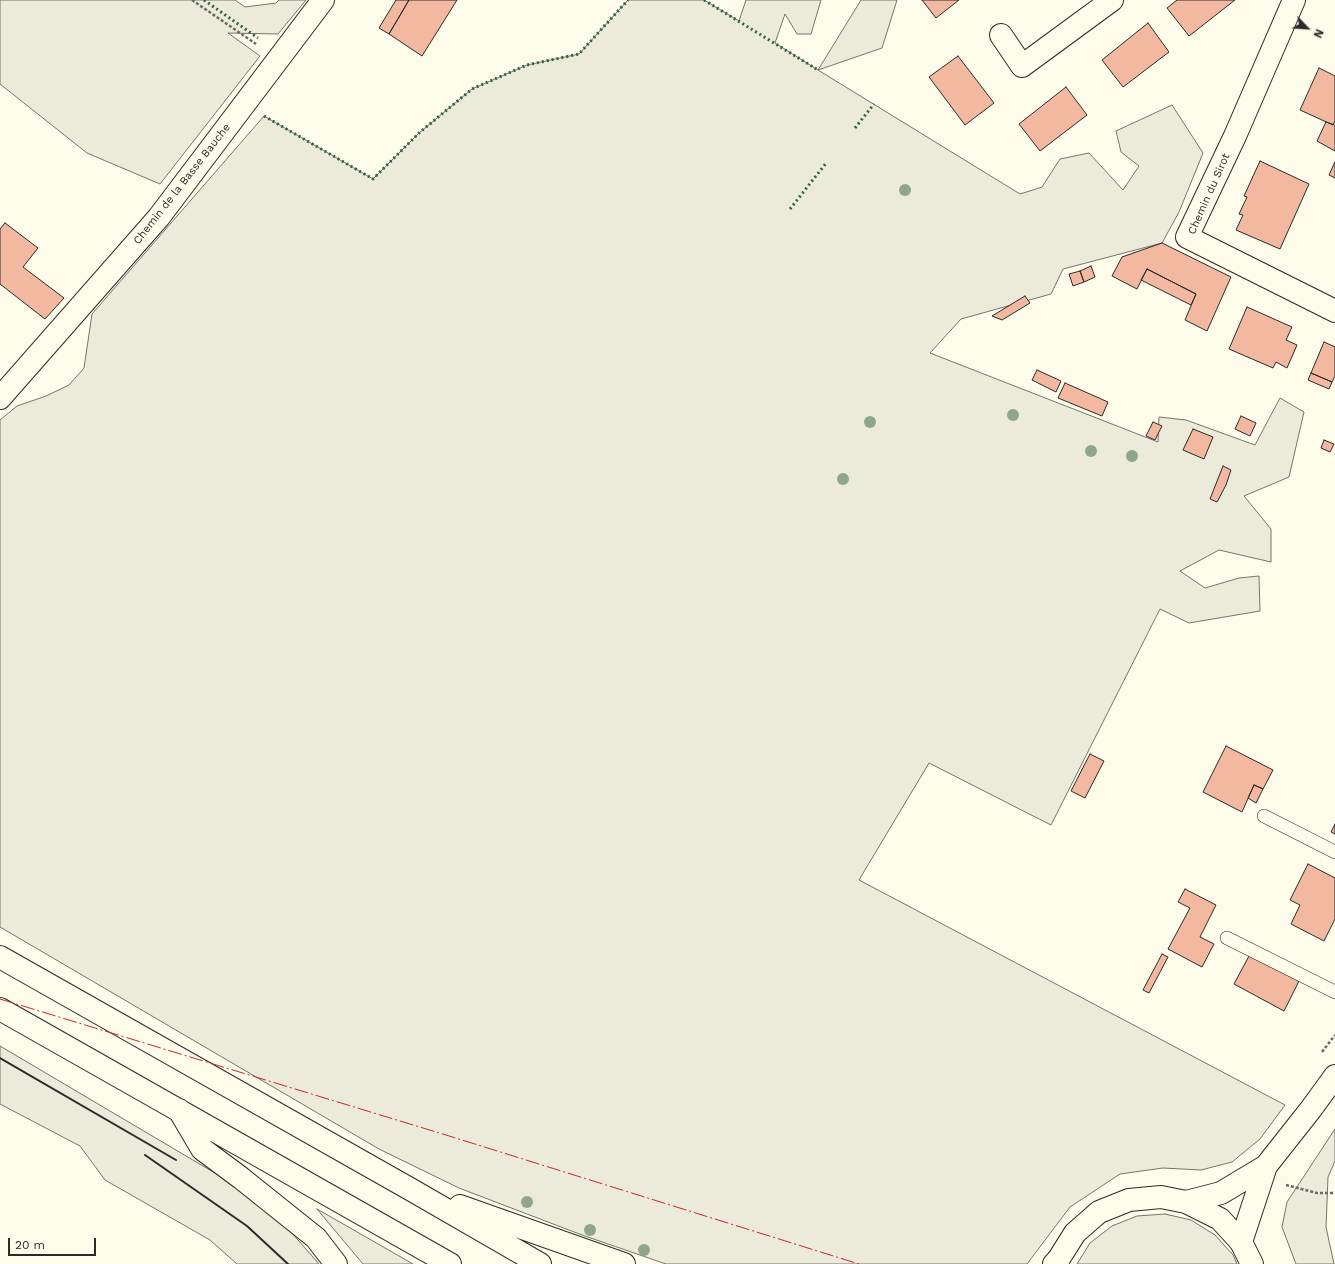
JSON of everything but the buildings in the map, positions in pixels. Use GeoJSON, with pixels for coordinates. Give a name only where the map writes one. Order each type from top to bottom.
{"type":"FeatureCollection","features":[{"type":"Feature","properties":{"kind":"main road","name":"Chemin de la Basse Bauche"},"geometry":{"type":"LineString","coordinates":[[0,398],[160,217],[324,0]]}},
{"type":"Feature","properties":{"kind":"main road"},"geometry":{"type":"LineString","coordinates":[[1001,35],[1022,66],[1112,0]]}},
{"type":"Feature","properties":{"kind":"main road","name":"Chemin du Sirot"},"geometry":{"type":"LineString","coordinates":[[1294,0],[1235,136],[1187,237],[1335,311]]}},
{"type":"Feature","properties":{"kind":"main road"},"geometry":{"type":"LineString","coordinates":[[0,957],[540,1264]]}},
{"type":"Feature","properties":{"kind":"main road"},"geometry":{"type":"LineString","coordinates":[[0,1009],[450,1264]]}},
{"type":"Feature","properties":{"kind":"main road"},"geometry":{"type":"LineString","coordinates":[[1241,1242],[1266,1166],[1335,1076]]}},
{"type":"Feature","properties":{"kind":"main road"},"geometry":{"type":"LineString","coordinates":[[178,1109],[202,1149],[316,1238],[336,1264]]}},
{"type":"Feature","properties":{"kind":"main road"},"geometry":{"type":"LineString","coordinates":[[1186,1202],[1221,1193],[1266,1166]]}},
{"type":"Feature","properties":{"kind":"main road"},"geometry":{"type":"LineString","coordinates":[[410,1189],[624,1264]]}},
{"type":"Feature","properties":{"kind":"main road"},"geometry":{"type":"LineString","coordinates":[[1056,1263],[1075,1233],[1100,1212],[1129,1200],[1161,1197],[1186,1202],[1220,1219],[1241,1242],[1252,1264]]}},
{"type":"Feature","properties":{"kind":"lane"},"geometry":{"type":"LineString","coordinates":[[1264,816],[1335,852]]}},
{"type":"Feature","properties":{"kind":"lane"},"geometry":{"type":"LineString","coordinates":[[1227,938],[1335,992]]}},
{"type":"Feature","properties":{"kind":"path"},"geometry":{"type":"LineString","coordinates":[[192,0],[278,60]]}},
{"type":"Feature","properties":{"kind":"path"},"geometry":{"type":"LineString","coordinates":[[1286,1185],[1316,1193],[1335,1193]]}},
{"type":"Feature","properties":{"kind":"shaded area"},"geometry":{"type":"Polygon","coordinates":[[[0,0],[235,0],[245,7],[276,3],[279,0],[306,0],[278,34],[228,33],[260,56],[160,184],[87,153],[0,84],[0,0]]]}},
{"type":"Feature","properties":{"kind":"shaded area"},"geometry":{"type":"Polygon","coordinates":[[[628,0],[704,0],[739,21],[746,0],[821,0],[811,34],[797,34],[785,14],[775,43],[1020,194],[1042,187],[1060,159],[1089,153],[1123,190],[1139,166],[1121,152],[1116,131],[1172,105],[1203,153],[1179,212],[1162,243],[1063,269],[1051,294],[961,319],[930,353],[1158,442],[1159,417],[1186,420],[1255,445],[1280,398],[1304,412],[1289,477],[1244,496],[1271,529],[1271,562],[1219,550],[1180,571],[1205,588],[1239,578],[1259,576],[1260,611],[1189,623],[1160,609],[1051,825],[929,763],[859,880],[1285,1105],[1260,1139],[1232,1162],[1201,1170],[1163,1168],[1120,1174],[1070,1207],[1027,1264],[666,1264],[582,1235],[459,1188],[379,1149],[0,927],[0,420],[17,406],[46,396],[69,385],[84,368],[92,314],[264,116],[373,179],[419,133],[472,89],[527,65],[579,54],[628,0]]]}},
{"type":"Feature","properties":{"kind":"shaded area"},"geometry":{"type":"Polygon","coordinates":[[[861,0],[897,0],[882,48],[818,70],[861,0]]]}},
{"type":"Feature","properties":{"kind":"shaded area"},"geometry":{"type":"Polygon","coordinates":[[[0,1046],[225,1179],[284,1224],[319,1264],[237,1264],[210,1240],[105,1180],[80,1146],[0,1104],[0,1046]]]}},
{"type":"Feature","properties":{"kind":"shaded area"},"geometry":{"type":"Polygon","coordinates":[[[1335,1129],[1335,1161],[1328,1177],[1326,1227],[1334,1264],[1296,1264],[1282,1227],[1287,1202],[1335,1129]]]}},
{"type":"Feature","properties":{"kind":"shaded area"},"geometry":{"type":"Polygon","coordinates":[[[317,1209],[413,1264],[363,1264],[317,1209]]]}},
{"type":"Feature","properties":{"kind":"shaded area"},"geometry":{"type":"Polygon","coordinates":[[[1165,1214],[1191,1220],[1215,1235],[1233,1255],[1237,1264],[1077,1264],[1090,1243],[1112,1226],[1137,1216],[1165,1214]]]}},
{"type":"Feature","properties":{"kind":"hedge"},"geometry":{"type":"LineString","coordinates":[[204,0],[258,38]]}},
{"type":"Feature","properties":{"kind":"hedge"},"geometry":{"type":"LineString","coordinates":[[264,116],[373,179],[419,133],[472,89],[527,65],[579,54],[628,0]]}},
{"type":"Feature","properties":{"kind":"hedge"},"geometry":{"type":"LineString","coordinates":[[704,0],[818,70]]}},
{"type":"Feature","properties":{"kind":"hedge"},"geometry":{"type":"LineString","coordinates":[[855,128],[874,104]]}},
{"type":"Feature","properties":{"kind":"hedge"},"geometry":{"type":"LineString","coordinates":[[790,209],[827,162]]}},
{"type":"Feature","properties":{"kind":"wall"},"geometry":{"type":"LineString","coordinates":[[0,1058],[176,1160]]}},
{"type":"Feature","properties":{"kind":"wall"},"geometry":{"type":"LineString","coordinates":[[145,1155],[247,1226],[288,1264]]}},
{"type":"Feature","properties":{"kind":"power"},"geometry":{"type":"LineString","coordinates":[[0,999],[446,1135],[859,1264]]}}]}
